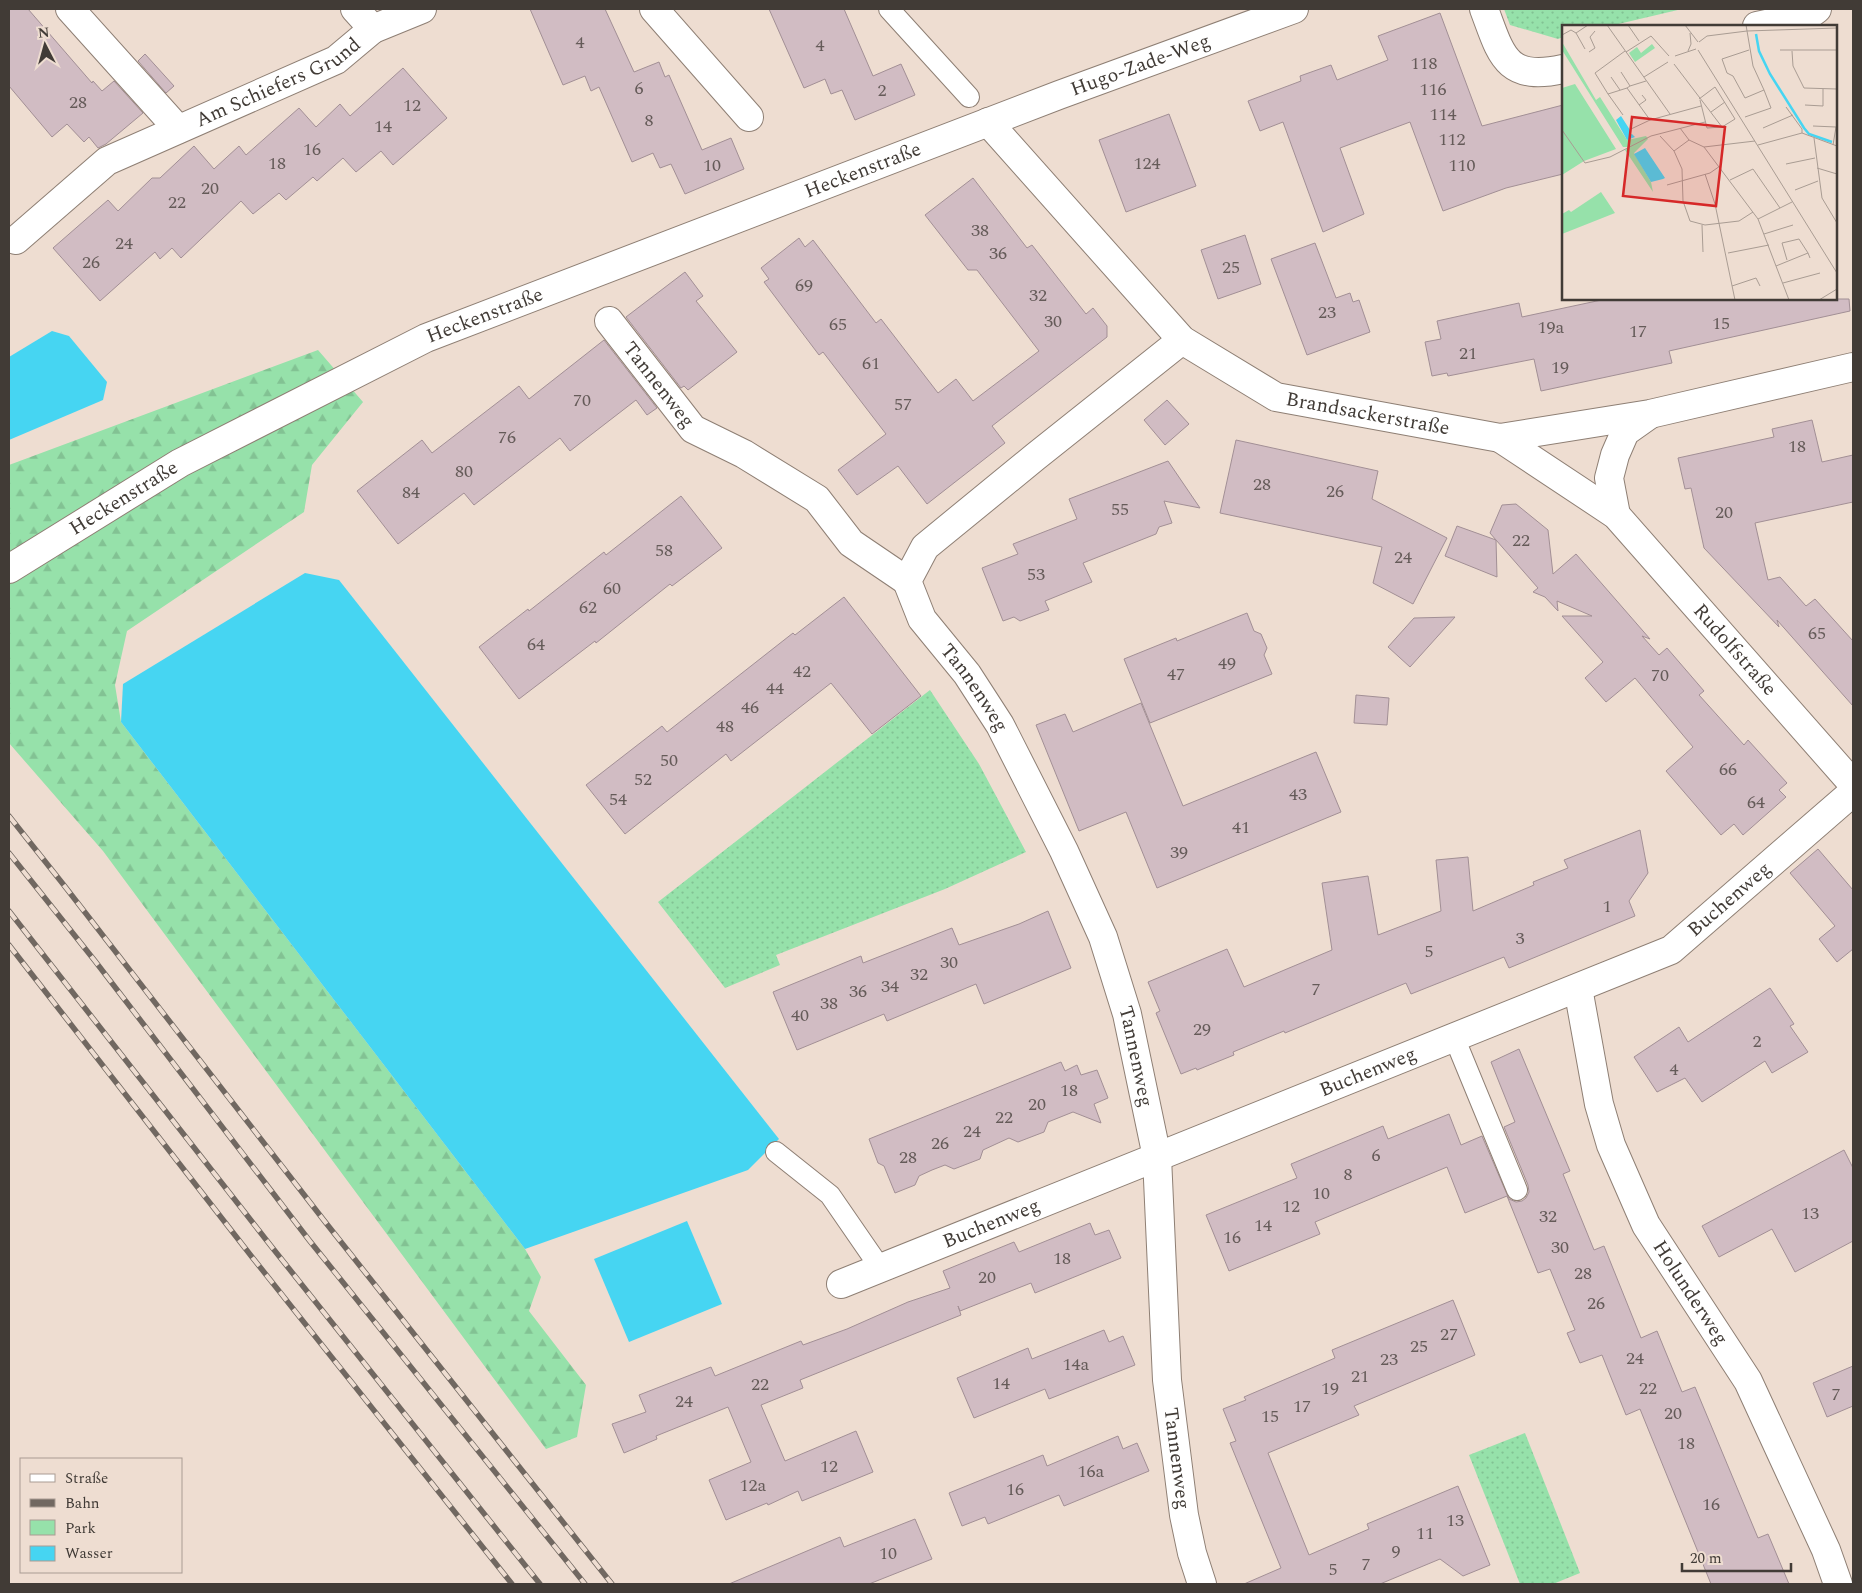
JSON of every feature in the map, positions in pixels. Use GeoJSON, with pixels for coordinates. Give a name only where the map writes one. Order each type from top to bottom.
{"type":"FeatureCollection","features":[{"type":"Feature","properties":{"kind":"street","name":"Am Schiefers Grund"},"geometry":{"type":"LineString","coordinates":[[70,9],[178,129]]}},
{"type":"Feature","properties":{"kind":"street","name":"Am Schiefers Grund"},"geometry":{"type":"LineString","coordinates":[[354,9],[373,29]]}},
{"type":"Feature","properties":{"kind":"street","name":"Am Schiefers Grund"},"geometry":{"type":"LineString","coordinates":[[16,240],[107,161],[336,60],[373,29],[422,9]]}},
{"type":"Feature","properties":{"kind":"street"},"geometry":{"type":"LineString","coordinates":[[654,9],[749,117]]}},
{"type":"Feature","properties":{"kind":"street","name":"Hugo-Zade-Weg"},"geometry":{"type":"LineString","coordinates":[[988,122],[1294,9]]}},
{"type":"Feature","properties":{"kind":"street"},"geometry":{"type":"LineString","coordinates":[[1484,9],[1501,54],[1520,70],[1549,72],[1562,69]]}},
{"type":"Feature","properties":{"kind":"street"},"geometry":{"type":"LineString","coordinates":[[1761,25],[1810,11]]}},
{"type":"Feature","properties":{"kind":"street","name":"Brandsackerstraße"},"geometry":{"type":"LineString","coordinates":[[988,122],[1182,340],[1276,397],[1500,438],[1650,414],[1853,367]]}},
{"type":"Feature","properties":{"kind":"street","name":"Heckenstraße"},"geometry":{"type":"LineString","coordinates":[[9,569],[180,463],[426,338],[988,122]]}},
{"type":"Feature","properties":{"kind":"street","name":"Tannenweg"},"geometry":{"type":"LineString","coordinates":[[609,321],[693,429],[744,454],[817,499],[851,543],[907,581],[922,619],[967,674],[1000,725],[1064,850],[1103,938],[1127,1014],[1157,1157],[1167,1380],[1184,1515],[1192,1553],[1202,1584]]}},
{"type":"Feature","properties":{"kind":"street"},"geometry":{"type":"LineString","coordinates":[[907,581],[925,547],[1035,456],[1182,340]]}},
{"type":"Feature","properties":{"kind":"street"},"geometry":{"type":"LineString","coordinates":[[1616,515],[1609,478],[1615,455],[1625,432],[1650,414]]}},
{"type":"Feature","properties":{"kind":"street","name":"Rudolfstraße"},"geometry":{"type":"LineString","coordinates":[[1500,438],[1616,515],[1853,784]]}},
{"type":"Feature","properties":{"kind":"street","name":"Buchenweg"},"geometry":{"type":"LineString","coordinates":[[841,1284],[1671,950],[1853,792]]}},
{"type":"Feature","properties":{"kind":"street","name":"Holunderweg"},"geometry":{"type":"LineString","coordinates":[[1578,988],[1599,1104],[1614,1154],[1646,1225],[1748,1381],[1826,1550],[1838,1584]]}},
{"type":"Feature","properties":{"kind":"lane"},"geometry":{"type":"LineString","coordinates":[[889,9],[969,97]]}},
{"type":"Feature","properties":{"kind":"lane"},"geometry":{"type":"LineString","coordinates":[[1454,1037],[1517,1190]]}},
{"type":"Feature","properties":{"kind":"lane"},"geometry":{"type":"LineString","coordinates":[[776,1152],[830,1195],[881,1269]]}},
{"type":"Feature","properties":{"kind":"green space"},"geometry":{"type":"Polygon","coordinates":[[[1504,9],[1682,9],[1614,25],[1562,25],[1562,37],[1558,39],[1510,25],[1504,9]]]}},
{"type":"Feature","properties":{"kind":"green space"},"geometry":{"type":"Polygon","coordinates":[[[318,350],[363,402],[312,465],[304,512],[127,631],[115,685],[121,722],[525,1249],[541,1277],[529,1311],[586,1385],[577,1437],[546,1449],[103,851],[9,743],[9,465],[318,350]]]}},
{"type":"Feature","properties":{"kind":"green space"},"geometry":{"type":"Polygon","coordinates":[[[930,690],[979,764],[1026,852],[945,889],[776,955],[780,965],[725,988],[658,902],[930,690]]]}},
{"type":"Feature","properties":{"kind":"green space"},"geometry":{"type":"Polygon","coordinates":[[[1525,1433],[1580,1573],[1553,1584],[1520,1584],[1469,1455],[1525,1433]]]}},
{"type":"Feature","properties":{"kind":"water"},"geometry":{"type":"Polygon","coordinates":[[[52,331],[69,336],[107,382],[103,400],[9,440],[9,357],[52,331]]]}},
{"type":"Feature","properties":{"kind":"water"},"geometry":{"type":"Polygon","coordinates":[[[305,573],[339,580],[779,1139],[748,1170],[525,1249],[121,722],[123,684],[305,573]]]}},
{"type":"Feature","properties":{"kind":"water"},"geometry":{"type":"Polygon","coordinates":[[[687,1221],[722,1304],[629,1342],[594,1259],[687,1221]]]}},
{"type":"Feature","properties":{"kind":"building"},"geometry":{"type":"Polygon","coordinates":[[[9,9],[28,9],[92,83],[93,81],[102,91],[114,81],[143,113],[106,144],[98,148],[89,137],[84,142],[67,124],[52,137],[9,86],[9,9]]]}},
{"type":"Feature","properties":{"kind":"building"},"geometry":{"type":"Polygon","coordinates":[[[530,9],[605,9],[634,72],[659,62],[665,77],[669,75],[702,150],[731,138],[744,169],[685,194],[671,164],[660,168],[653,153],[632,162],[599,87],[591,91],[585,76],[563,85],[530,9]]]}},
{"type":"Feature","properties":{"kind":"building"},"geometry":{"type":"Polygon","coordinates":[[[769,9],[844,9],[873,76],[901,64],[915,95],[855,120],[842,90],[831,94],[825,79],[804,88],[769,9]]]}},
{"type":"Feature","properties":{"kind":"building"},"geometry":{"type":"Polygon","coordinates":[[[1440,13],[1482,126],[1562,105],[1562,174],[1506,188],[1443,211],[1410,122],[1340,148],[1364,214],[1323,232],[1283,122],[1260,131],[1248,101],[1301,81],[1300,76],[1331,65],[1337,80],[1388,60],[1378,36],[1440,13]]]}},
{"type":"Feature","properties":{"kind":"building"},"geometry":{"type":"Polygon","coordinates":[[[145,54],[174,86],[166,93],[138,61],[145,54]]]}},
{"type":"Feature","properties":{"kind":"building"},"geometry":{"type":"Polygon","coordinates":[[[403,68],[447,118],[393,165],[381,151],[356,172],[343,158],[317,181],[313,177],[286,200],[279,193],[253,214],[241,201],[181,258],[172,248],[160,259],[155,252],[100,301],[53,248],[108,200],[118,211],[152,178],[160,178],[194,146],[214,169],[239,146],[246,155],[299,108],[316,127],[340,104],[350,116],[403,68]]]}},
{"type":"Feature","properties":{"kind":"building"},"geometry":{"type":"Polygon","coordinates":[[[1169,114],[1196,186],[1126,212],[1099,140],[1169,114]]]}},
{"type":"Feature","properties":{"kind":"building"},"geometry":{"type":"Polygon","coordinates":[[[973,178],[1027,248],[1032,245],[1086,314],[1093,308],[1107,326],[1107,337],[992,426],[1005,443],[927,504],[898,466],[857,495],[838,470],[886,434],[823,352],[819,355],[788,314],[764,282],[769,279],[761,268],[799,238],[805,247],[813,240],[876,323],[881,319],[938,393],[956,379],[973,401],[1039,351],[977,270],[968,270],[925,215],[973,178]]]}},
{"type":"Feature","properties":{"kind":"building"},"geometry":{"type":"Polygon","coordinates":[[[1245,235],[1261,284],[1218,299],[1201,250],[1245,235]]]}},
{"type":"Feature","properties":{"kind":"building"},"geometry":{"type":"Polygon","coordinates":[[[1315,243],[1336,298],[1350,293],[1353,302],[1359,300],[1370,332],[1307,355],[1271,259],[1315,243]]]}},
{"type":"Feature","properties":{"kind":"building"},"geometry":{"type":"Polygon","coordinates":[[[685,272],[703,296],[696,301],[737,352],[688,390],[684,386],[681,388],[626,317],[685,272]]]}},
{"type":"Feature","properties":{"kind":"building"},"geometry":{"type":"Polygon","coordinates":[[[1849,299],[1850,311],[1669,351],[1672,363],[1541,391],[1534,359],[1448,376],[1447,373],[1432,376],[1425,342],[1441,339],[1437,321],[1519,303],[1522,317],[1601,300],[1849,299]]]}},
{"type":"Feature","properties":{"kind":"building"},"geometry":{"type":"Polygon","coordinates":[[[604,340],[657,408],[647,415],[636,400],[570,451],[560,438],[474,505],[464,493],[398,544],[357,491],[422,440],[432,453],[519,386],[529,399],[604,340]]]}},
{"type":"Feature","properties":{"kind":"building"},"geometry":{"type":"Polygon","coordinates":[[[1167,400],[1189,424],[1165,445],[1144,420],[1167,400]]]}},
{"type":"Feature","properties":{"kind":"building"},"geometry":{"type":"Polygon","coordinates":[[[1812,420],[1822,462],[1853,455],[1853,502],[1755,523],[1768,580],[1780,577],[1806,606],[1815,599],[1853,641],[1853,706],[1777,620],[1779,627],[1704,548],[1691,488],[1685,489],[1678,458],[1774,437],[1772,429],[1812,420]]]}},
{"type":"Feature","properties":{"kind":"building"},"geometry":{"type":"Polygon","coordinates":[[[1236,440],[1378,471],[1372,499],[1447,538],[1413,604],[1373,583],[1382,547],[1220,513],[1236,440]]]}},
{"type":"Feature","properties":{"kind":"building"},"geometry":{"type":"Polygon","coordinates":[[[1168,461],[1200,508],[1164,501],[1172,523],[1159,527],[1156,534],[1083,563],[1092,582],[1045,601],[1049,610],[1020,621],[1014,617],[1003,621],[982,568],[1018,554],[1013,544],[1077,519],[1069,499],[1168,461]]]}},
{"type":"Feature","properties":{"kind":"building"},"geometry":{"type":"Polygon","coordinates":[[[681,496],[722,548],[672,586],[670,584],[596,643],[595,641],[519,699],[479,647],[528,609],[529,611],[604,552],[606,555],[681,496]]]}},
{"type":"Feature","properties":{"kind":"building"},"geometry":{"type":"Polygon","coordinates":[[[1516,504],[1548,530],[1553,574],[1576,554],[1650,639],[1642,636],[1659,655],[1667,648],[1704,691],[1699,695],[1744,745],[1748,740],[1787,783],[1779,790],[1786,797],[1743,835],[1734,824],[1721,835],[1666,771],[1693,747],[1635,678],[1606,702],[1585,678],[1603,662],[1562,616],[1592,616],[1557,601],[1558,611],[1545,597],[1533,592],[1538,588],[1490,533],[1502,505],[1516,504]]]}},
{"type":"Feature","properties":{"kind":"building"},"geometry":{"type":"Polygon","coordinates":[[[1457,526],[1496,540],[1497,577],[1445,556],[1457,526]]]}},
{"type":"Feature","properties":{"kind":"building"},"geometry":{"type":"Polygon","coordinates":[[[844,597],[921,696],[872,734],[831,683],[731,761],[726,754],[625,834],[586,785],[662,726],[667,732],[793,633],[795,635],[844,597]]]}},
{"type":"Feature","properties":{"kind":"building"},"geometry":{"type":"Polygon","coordinates":[[[1247,613],[1254,631],[1261,634],[1267,648],[1264,655],[1272,674],[1150,723],[1124,659],[1176,638],[1177,641],[1247,613]]]}},
{"type":"Feature","properties":{"kind":"building"},"geometry":{"type":"Polygon","coordinates":[[[1455,617],[1410,667],[1388,647],[1414,618],[1455,617]]]}},
{"type":"Feature","properties":{"kind":"building"},"geometry":{"type":"Polygon","coordinates":[[[1356,695],[1389,698],[1387,725],[1354,723],[1356,695]]]}},
{"type":"Feature","properties":{"kind":"building"},"geometry":{"type":"Polygon","coordinates":[[[1141,703],[1183,806],[1316,752],[1341,812],[1157,888],[1126,812],[1079,831],[1036,725],[1065,714],[1073,732],[1141,703]]]}},
{"type":"Feature","properties":{"kind":"building"},"geometry":{"type":"Polygon","coordinates":[[[1640,830],[1648,873],[1629,901],[1635,916],[1509,968],[1504,957],[1411,994],[1406,983],[1285,1033],[1284,1031],[1233,1052],[1234,1055],[1197,1070],[1196,1068],[1181,1074],[1156,1013],[1160,1011],[1148,982],[1227,949],[1244,987],[1332,950],[1322,883],[1368,876],[1378,935],[1441,911],[1436,860],[1468,857],[1473,911],[1534,885],[1533,882],[1568,868],[1564,860],[1640,830]]]}},
{"type":"Feature","properties":{"kind":"building"},"geometry":{"type":"Polygon","coordinates":[[[1818,849],[1853,890],[1853,949],[1837,962],[1819,939],[1835,926],[1790,873],[1818,849]]]}},
{"type":"Feature","properties":{"kind":"building"},"geometry":{"type":"Polygon","coordinates":[[[1048,911],[1071,968],[984,1004],[976,984],[887,1021],[884,1014],[797,1050],[773,992],[861,956],[863,963],[952,928],[959,945],[1019,924],[1048,911]]]}},
{"type":"Feature","properties":{"kind":"building"},"geometry":{"type":"Polygon","coordinates":[[[1770,988],[1794,1024],[1790,1026],[1808,1052],[1772,1073],[1765,1061],[1702,1102],[1685,1078],[1657,1092],[1634,1057],[1679,1027],[1688,1042],[1770,988]]]}},
{"type":"Feature","properties":{"kind":"building"},"geometry":{"type":"Polygon","coordinates":[[[1519,1049],[1570,1171],[1563,1174],[1594,1250],[1604,1246],[1641,1338],[1657,1331],[1682,1392],[1695,1387],[1758,1538],[1768,1534],[1789,1584],[1711,1584],[1640,1409],[1626,1415],[1602,1355],[1580,1363],[1567,1333],[1575,1330],[1550,1269],[1538,1273],[1507,1196],[1465,1213],[1447,1167],[1315,1222],[1320,1234],[1229,1271],[1206,1215],[1297,1178],[1291,1164],[1383,1126],[1388,1139],[1449,1114],[1461,1145],[1482,1136],[1509,1199],[1516,1202],[1526,1198],[1529,1192],[1528,1185],[1504,1127],[1515,1122],[1491,1062],[1519,1049]]]}},
{"type":"Feature","properties":{"kind":"building"},"geometry":{"type":"Polygon","coordinates":[[[1061,1062],[1065,1071],[1077,1065],[1081,1075],[1097,1070],[1108,1098],[1094,1104],[1101,1123],[1073,1112],[1048,1122],[1044,1132],[1018,1142],[1009,1138],[983,1150],[980,1159],[954,1169],[945,1165],[932,1170],[919,1176],[915,1185],[895,1193],[884,1166],[878,1163],[869,1139],[1061,1062]]]}},
{"type":"Feature","properties":{"kind":"building"},"geometry":{"type":"Polygon","coordinates":[[[1844,1150],[1853,1168],[1853,1241],[1795,1272],[1772,1229],[1719,1257],[1702,1226],[1844,1150]]]}},
{"type":"Feature","properties":{"kind":"building"},"geometry":{"type":"Polygon","coordinates":[[[1090,1223],[1095,1235],[1109,1230],[1121,1258],[1035,1293],[1031,1283],[960,1311],[958,1306],[961,1315],[800,1380],[803,1388],[761,1405],[785,1461],[856,1431],[873,1472],[802,1501],[798,1491],[768,1505],[767,1503],[726,1520],[709,1480],[751,1462],[728,1407],[656,1436],[657,1439],[624,1453],[612,1424],[646,1412],[639,1395],[711,1367],[715,1376],[801,1341],[803,1345],[847,1329],[908,1302],[950,1288],[943,1271],[1014,1242],[1019,1252],[1090,1223]]]}},
{"type":"Feature","properties":{"kind":"building"},"geometry":{"type":"Polygon","coordinates":[[[1453,1300],[1475,1355],[1354,1406],[1359,1415],[1268,1453],[1309,1555],[1369,1529],[1367,1524],[1458,1486],[1490,1565],[1463,1576],[1440,1559],[1380,1584],[1244,1584],[1281,1568],[1230,1443],[1236,1441],[1223,1409],[1246,1400],[1244,1397],[1335,1358],[1332,1350],[1453,1300]]]}},
{"type":"Feature","properties":{"kind":"building"},"geometry":{"type":"Polygon","coordinates":[[[1104,1330],[1109,1342],[1123,1336],[1135,1365],[1049,1399],[1045,1389],[974,1418],[957,1378],[1028,1348],[1032,1359],[1104,1330]]]}},
{"type":"Feature","properties":{"kind":"building"},"geometry":{"type":"Polygon","coordinates":[[[1853,1366],[1853,1406],[1827,1417],[1813,1383],[1853,1366]]]}},
{"type":"Feature","properties":{"kind":"building"},"geometry":{"type":"Polygon","coordinates":[[[1118,1436],[1123,1449],[1137,1443],[1149,1471],[1064,1506],[1059,1495],[988,1524],[985,1517],[962,1526],[949,1493],[1043,1455],[1047,1466],[1118,1436]]]}},
{"type":"Feature","properties":{"kind":"building"},"geometry":{"type":"Polygon","coordinates":[[[915,1519],[932,1559],[869,1584],[729,1584],[840,1537],[844,1547],[915,1519]]]}},
{"type":"Feature","properties":{"kind":"railway"},"geometry":{"type":"LineString","coordinates":[[9,816],[326,1223],[612,1584]]}},
{"type":"Feature","properties":{"kind":"railway"},"geometry":{"type":"LineString","coordinates":[[9,853],[95,961],[309,1240],[585,1584]]}},
{"type":"Feature","properties":{"kind":"railway"},"geometry":{"type":"LineString","coordinates":[[9,911],[271,1246],[540,1584]]}},
{"type":"Feature","properties":{"kind":"railway"},"geometry":{"type":"LineString","coordinates":[[9,945],[252,1257],[512,1584]]}}]}
